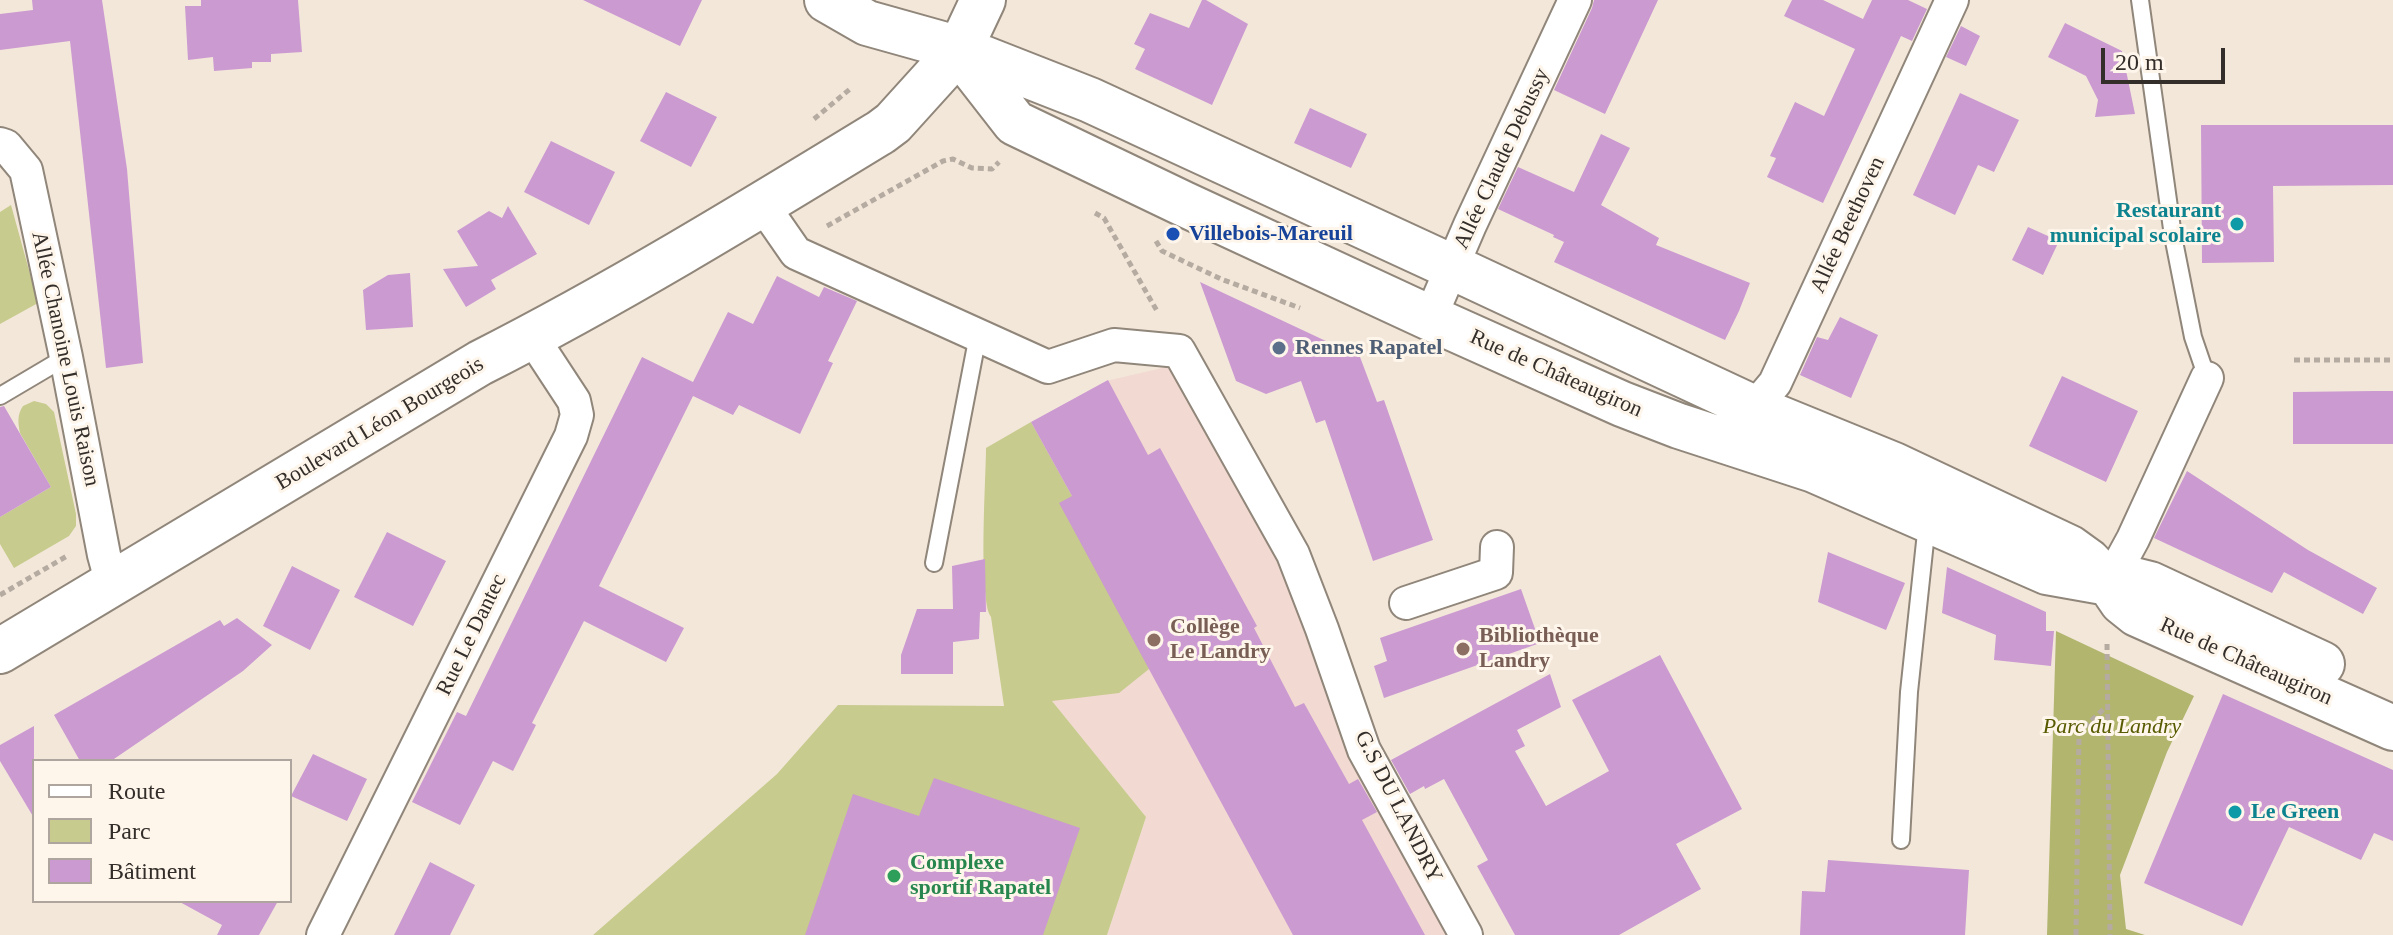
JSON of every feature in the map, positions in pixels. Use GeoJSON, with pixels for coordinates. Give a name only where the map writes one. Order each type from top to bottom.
{"type":"FeatureCollection","features":[{"type":"Feature","properties":{"kind":"main road","name":"Rue de Châteaugiron"},"geometry":{"type":"LineString","coordinates":[[827,0],[867,23],[960,49],[1090,100],[1452,267],[1750,428]]}},
{"type":"Feature","properties":{"kind":"main road","name":"Rue de Châteaugiron"},"geometry":{"type":"LineString","coordinates":[[898,0],[960,49],[1015,123],[1430,318],[1622,404],[1679,426],[1750,428],[1894,465],[1928,500],[2070,548],[2088,561],[2122,602],[2137,614],[2393,728]]}},
{"type":"Feature","properties":{"kind":"main road","name":"Boulevard Léon Bourgeois"},"geometry":{"type":"LineString","coordinates":[[0,651],[480,363],[532,337],[881,132],[893,123],[960,49],[983,0]]}},
{"type":"Feature","properties":{"kind":"main road","name":"Rue de Châteaugiron"},"geometry":{"type":"LineString","coordinates":[[2109,583],[2130,579],[2150,584],[2393,698]]}},
{"type":"Feature","properties":{"kind":"street","name":"Allée Claude Debussy"},"geometry":{"type":"LineString","coordinates":[[1430,318],[1575,0]]}},
{"type":"Feature","properties":{"kind":"street","name":"Allée Beethoven"},"geometry":{"type":"LineString","coordinates":[[1750,428],[1775,383],[1952,0]]}},
{"type":"Feature","properties":{"kind":"street","name":"Allée Chanoine Louis Raison"},"geometry":{"type":"LineString","coordinates":[[0,144],[6,146],[26,170],[112,584]]}},
{"type":"Feature","properties":{"kind":"street"},"geometry":{"type":"LineString","coordinates":[[762,204],[796,253],[978,335]]}},
{"type":"Feature","properties":{"kind":"street","name":"G.S DU LANDRY"},"geometry":{"type":"LineString","coordinates":[[978,335],[1048,367],[1114,345],[1179,351],[1293,554],[1364,750],[1466,935]]}},
{"type":"Feature","properties":{"kind":"street","name":"Rue Le Dantec"},"geometry":{"type":"LineString","coordinates":[[323,935],[571,436],[577,415],[574,401],[532,337]]}},
{"type":"Feature","properties":{"kind":"street"},"geometry":{"type":"LineString","coordinates":[[2109,583],[2133,539],[2207,378]]}},
{"type":"Feature","properties":{"kind":"street"},"geometry":{"type":"LineString","coordinates":[[1406,603],[1496,573],[1497,547]]}},
{"type":"Feature","properties":{"kind":"lane"},"geometry":{"type":"LineString","coordinates":[[2140,0],[2173,236],[2193,337],[2207,378]]}},
{"type":"Feature","properties":{"kind":"lane"},"geometry":{"type":"LineString","coordinates":[[934,563],[978,335]]}},
{"type":"Feature","properties":{"kind":"lane"},"geometry":{"type":"LineString","coordinates":[[0,396],[66,357]]}},
{"type":"Feature","properties":{"kind":"lane"},"geometry":{"type":"LineString","coordinates":[[1901,840],[1909,692],[1928,500]]}},
{"type":"Feature","properties":{"kind":"path"},"geometry":{"type":"LineString","coordinates":[[930,168],[953,159],[972,168],[992,169],[1002,158]]}},
{"type":"Feature","properties":{"kind":"path"},"geometry":{"type":"LineString","coordinates":[[1124,250],[1157,309]]}},
{"type":"Feature","properties":{"kind":"path"},"geometry":{"type":"LineString","coordinates":[[2294,360],[2393,360]]}},
{"type":"Feature","properties":{"kind":"path"},"geometry":{"type":"LineString","coordinates":[[2076,935],[2079,732],[2107,706],[2110,935]]}},
{"type":"Feature","properties":{"kind":"shaded area","name":"Collège Le Landry"},"geometry":{"type":"Polygon","coordinates":[[[1175,365],[1296,595],[1323,662],[1402,782],[1400,784],[1458,935],[1107,935],[1146,817],[1052,701],[986,609],[986,448],[1106,381],[1175,365]]]}},
{"type":"Feature","properties":{"kind":"green space"},"geometry":{"type":"Polygon","coordinates":[[[11,205],[38,303],[0,324],[0,212],[11,205]]]}},
{"type":"Feature","properties":{"kind":"green space"},"geometry":{"type":"Polygon","coordinates":[[[34,401],[46,404],[54,412],[76,526],[69,536],[14,568],[0,544],[0,517],[51,487],[20,433],[18,419],[21,409],[34,401]]]}},
{"type":"Feature","properties":{"kind":"green space","name":"Complexe sportif Rapatel"},"geometry":{"type":"Polygon","coordinates":[[[1031,422],[1072,496],[1149,669],[1119,693],[1052,701],[1146,817],[1107,935],[593,935],[777,774],[838,705],[1004,706],[985,586],[986,448],[1031,422]]]}},
{"type":"Feature","properties":{"kind":"green space","name":"Parc du Landry"},"geometry":{"type":"Polygon","coordinates":[[[2056,631],[2194,696],[2167,752],[2120,875],[2126,929],[2145,935],[2047,935],[2056,631]]]}},
{"type":"Feature","properties":{"kind":"building"},"geometry":{"type":"Polygon","coordinates":[[[32,0],[102,0],[127,169],[143,363],[106,368],[70,41],[0,50],[0,14],[33,10],[32,0]]]}},
{"type":"Feature","properties":{"kind":"building"},"geometry":{"type":"Polygon","coordinates":[[[201,0],[298,0],[302,52],[271,54],[271,62],[252,62],[252,68],[214,71],[213,57],[188,60],[185,6],[201,6],[201,0]]]}},
{"type":"Feature","properties":{"kind":"building"},"geometry":{"type":"Polygon","coordinates":[[[583,0],[702,0],[680,46],[583,0]]]}},
{"type":"Feature","properties":{"kind":"building"},"geometry":{"type":"Polygon","coordinates":[[[1202,0],[1248,24],[1212,105],[1135,69],[1145,49],[1134,44],[1150,13],[1189,28],[1202,0]]]}},
{"type":"Feature","properties":{"kind":"building"},"geometry":{"type":"Polygon","coordinates":[[[1594,0],[1658,0],[1605,114],[1554,90],[1594,0]]]}},
{"type":"Feature","properties":{"kind":"building"},"geometry":{"type":"Polygon","coordinates":[[[1792,0],[1823,0],[1863,19],[1872,0],[1908,0],[1927,9],[1912,41],[1901,36],[1823,203],[1767,177],[1776,158],[1770,156],[1795,102],[1824,116],[1855,49],[1784,16],[1792,0]]]}},
{"type":"Feature","properties":{"kind":"building"},"geometry":{"type":"Polygon","coordinates":[[[2065,23],[2122,51],[2135,114],[2095,117],[2098,100],[2086,76],[2048,57],[2065,23]]]}},
{"type":"Feature","properties":{"kind":"building"},"geometry":{"type":"Polygon","coordinates":[[[1961,26],[1980,36],[1966,66],[1946,57],[1961,26]]]}},
{"type":"Feature","properties":{"kind":"building"},"geometry":{"type":"Polygon","coordinates":[[[666,92],[717,117],[691,167],[640,141],[666,92]]]}},
{"type":"Feature","properties":{"kind":"building"},"geometry":{"type":"Polygon","coordinates":[[[1960,93],[2019,120],[1994,172],[1978,165],[1955,215],[1913,195],[1960,93]]]}},
{"type":"Feature","properties":{"kind":"building"},"geometry":{"type":"Polygon","coordinates":[[[1310,108],[1367,134],[1351,168],[1294,143],[1310,108]]]}},
{"type":"Feature","properties":{"kind":"building","name":"Restaurant municipal scolaire"},"geometry":{"type":"Polygon","coordinates":[[[2201,125],[2393,125],[2393,185],[2273,186],[2274,262],[2202,263],[2201,125]]]}},
{"type":"Feature","properties":{"kind":"building"},"geometry":{"type":"Polygon","coordinates":[[[1601,134],[1630,148],[1601,205],[1659,238],[1656,245],[1750,283],[1725,340],[1554,262],[1564,242],[1498,209],[1518,167],[1574,192],[1601,134]]]}},
{"type":"Feature","properties":{"kind":"building"},"geometry":{"type":"Polygon","coordinates":[[[551,141],[615,172],[589,225],[524,192],[551,141]]]}},
{"type":"Feature","properties":{"kind":"building"},"geometry":{"type":"Polygon","coordinates":[[[508,206],[537,254],[491,280],[496,289],[466,307],[443,269],[478,266],[457,231],[489,211],[502,218],[508,206]]]}},
{"type":"Feature","properties":{"kind":"building"},"geometry":{"type":"Polygon","coordinates":[[[2028,227],[2059,241],[2043,275],[2012,260],[2028,227]]]}},
{"type":"Feature","properties":{"kind":"building"},"geometry":{"type":"Polygon","coordinates":[[[410,273],[413,327],[366,330],[363,290],[388,275],[410,273]]]}},
{"type":"Feature","properties":{"kind":"building"},"geometry":{"type":"Polygon","coordinates":[[[777,276],[819,297],[824,287],[857,301],[828,361],[833,363],[800,434],[739,405],[733,415],[693,396],[599,586],[684,628],[666,662],[584,621],[532,723],[536,725],[513,771],[493,761],[460,825],[412,802],[457,712],[466,716],[642,357],[693,382],[728,312],[753,324],[777,276]]]}},
{"type":"Feature","properties":{"kind":"building"},"geometry":{"type":"Polygon","coordinates":[[[1200,282],[1360,357],[1377,402],[1384,400],[1433,540],[1373,561],[1325,420],[1316,423],[1301,381],[1266,394],[1236,381],[1200,282]]]}},
{"type":"Feature","properties":{"kind":"building"},"geometry":{"type":"Polygon","coordinates":[[[1840,317],[1878,335],[1851,398],[1800,375],[1817,337],[1828,340],[1840,317]]]}},
{"type":"Feature","properties":{"kind":"building"},"geometry":{"type":"Polygon","coordinates":[[[2062,376],[2138,411],[2106,482],[2029,446],[2062,376]]]}},
{"type":"Feature","properties":{"kind":"building"},"geometry":{"type":"Polygon","coordinates":[[[1108,380],[1148,455],[1160,448],[1257,626],[1254,628],[1295,707],[1304,703],[1349,784],[1358,779],[1377,812],[1362,820],[1425,935],[1293,935],[1059,503],[1072,496],[1031,422],[1108,380]]]}},
{"type":"Feature","properties":{"kind":"building"},"geometry":{"type":"Polygon","coordinates":[[[2393,391],[2393,444],[2293,444],[2293,392],[2393,391]]]}},
{"type":"Feature","properties":{"kind":"building"},"geometry":{"type":"Polygon","coordinates":[[[4,406],[51,487],[0,517],[0,407],[4,406]]]}},
{"type":"Feature","properties":{"kind":"building"},"geometry":{"type":"Polygon","coordinates":[[[2187,471],[2308,550],[2377,588],[2363,614],[2284,572],[2272,593],[2154,538],[2187,471]]]}},
{"type":"Feature","properties":{"kind":"building"},"geometry":{"type":"Polygon","coordinates":[[[387,532],[446,561],[413,626],[354,597],[387,532]]]}},
{"type":"Feature","properties":{"kind":"building"},"geometry":{"type":"Polygon","coordinates":[[[1828,552],[1905,583],[1886,630],[1818,602],[1828,552]]]}},
{"type":"Feature","properties":{"kind":"building"},"geometry":{"type":"Polygon","coordinates":[[[985,559],[986,612],[980,612],[979,639],[953,642],[953,674],[901,674],[901,655],[917,609],[953,609],[952,566],[985,559]]]}},
{"type":"Feature","properties":{"kind":"building"},"geometry":{"type":"Polygon","coordinates":[[[292,566],[340,590],[310,650],[263,626],[292,566]]]}},
{"type":"Feature","properties":{"kind":"building"},"geometry":{"type":"Polygon","coordinates":[[[1947,567],[2046,612],[2046,631],[2054,631],[2051,666],[1994,660],[1996,635],[1942,613],[1947,567]]]}},
{"type":"Feature","properties":{"kind":"building","name":"Bibliothèque Landry"},"geometry":{"type":"Polygon","coordinates":[[[1521,589],[1540,643],[1384,698],[1374,666],[1387,661],[1380,638],[1521,589]]]}},
{"type":"Feature","properties":{"kind":"building"},"geometry":{"type":"Polygon","coordinates":[[[237,618],[272,645],[243,671],[114,759],[79,759],[54,715],[220,620],[224,626],[237,618]]]}},
{"type":"Feature","properties":{"kind":"building"},"geometry":{"type":"Polygon","coordinates":[[[1660,655],[1742,809],[1676,844],[1701,889],[1619,935],[1515,935],[1477,866],[1488,860],[1444,779],[1410,794],[1391,760],[1550,674],[1561,707],[1517,730],[1525,746],[1515,751],[1546,806],[1609,771],[1572,700],[1660,655]]]}},
{"type":"Feature","properties":{"kind":"building","name":"Le Green"},"geometry":{"type":"Polygon","coordinates":[[[2223,694],[2393,770],[2393,841],[2374,833],[2361,860],[2289,827],[2242,926],[2144,883],[2223,694]]]}},
{"type":"Feature","properties":{"kind":"building"},"geometry":{"type":"Polygon","coordinates":[[[34,726],[32,815],[0,761],[0,745],[34,726]]]}},
{"type":"Feature","properties":{"kind":"building"},"geometry":{"type":"Polygon","coordinates":[[[313,754],[367,779],[347,821],[292,794],[313,754]]]}},
{"type":"Feature","properties":{"kind":"building"},"geometry":{"type":"Polygon","coordinates":[[[934,778],[1080,828],[1043,935],[805,935],[853,794],[919,816],[934,778]]]}},
{"type":"Feature","properties":{"kind":"building"},"geometry":{"type":"Polygon","coordinates":[[[1828,860],[1969,870],[1965,935],[1800,935],[1802,891],[1825,892],[1828,860]]]}},
{"type":"Feature","properties":{"kind":"building"},"geometry":{"type":"Polygon","coordinates":[[[430,862],[475,885],[450,935],[394,935],[430,862]]]}},
{"type":"Feature","properties":{"kind":"building"},"geometry":{"type":"Polygon","coordinates":[[[182,903],[277,903],[259,935],[217,935],[222,925],[182,903]]]}},
{"type":"Feature","properties":{"kind":"place","name":"Restaurant municipal scolaire"},"geometry":{"type":"Point","coordinates":[2237,224]}},
{"type":"Feature","properties":{"kind":"place","name":"Villebois-Mareuil"},"geometry":{"type":"Point","coordinates":[1173,234]}},
{"type":"Feature","properties":{"kind":"place","name":"Rennes Rapatel"},"geometry":{"type":"Point","coordinates":[1279,348]}},
{"type":"Feature","properties":{"kind":"place","name":"Collège Le Landry"},"geometry":{"type":"Point","coordinates":[1154,640]}},
{"type":"Feature","properties":{"kind":"place","name":"Bibliothèque Landry"},"geometry":{"type":"Point","coordinates":[1463,649]}},
{"type":"Feature","properties":{"kind":"place","name":"Le Green"},"geometry":{"type":"Point","coordinates":[2235,812]}},
{"type":"Feature","properties":{"kind":"place","name":"Complexe sportif Rapatel"},"geometry":{"type":"Point","coordinates":[894,876]}}]}
